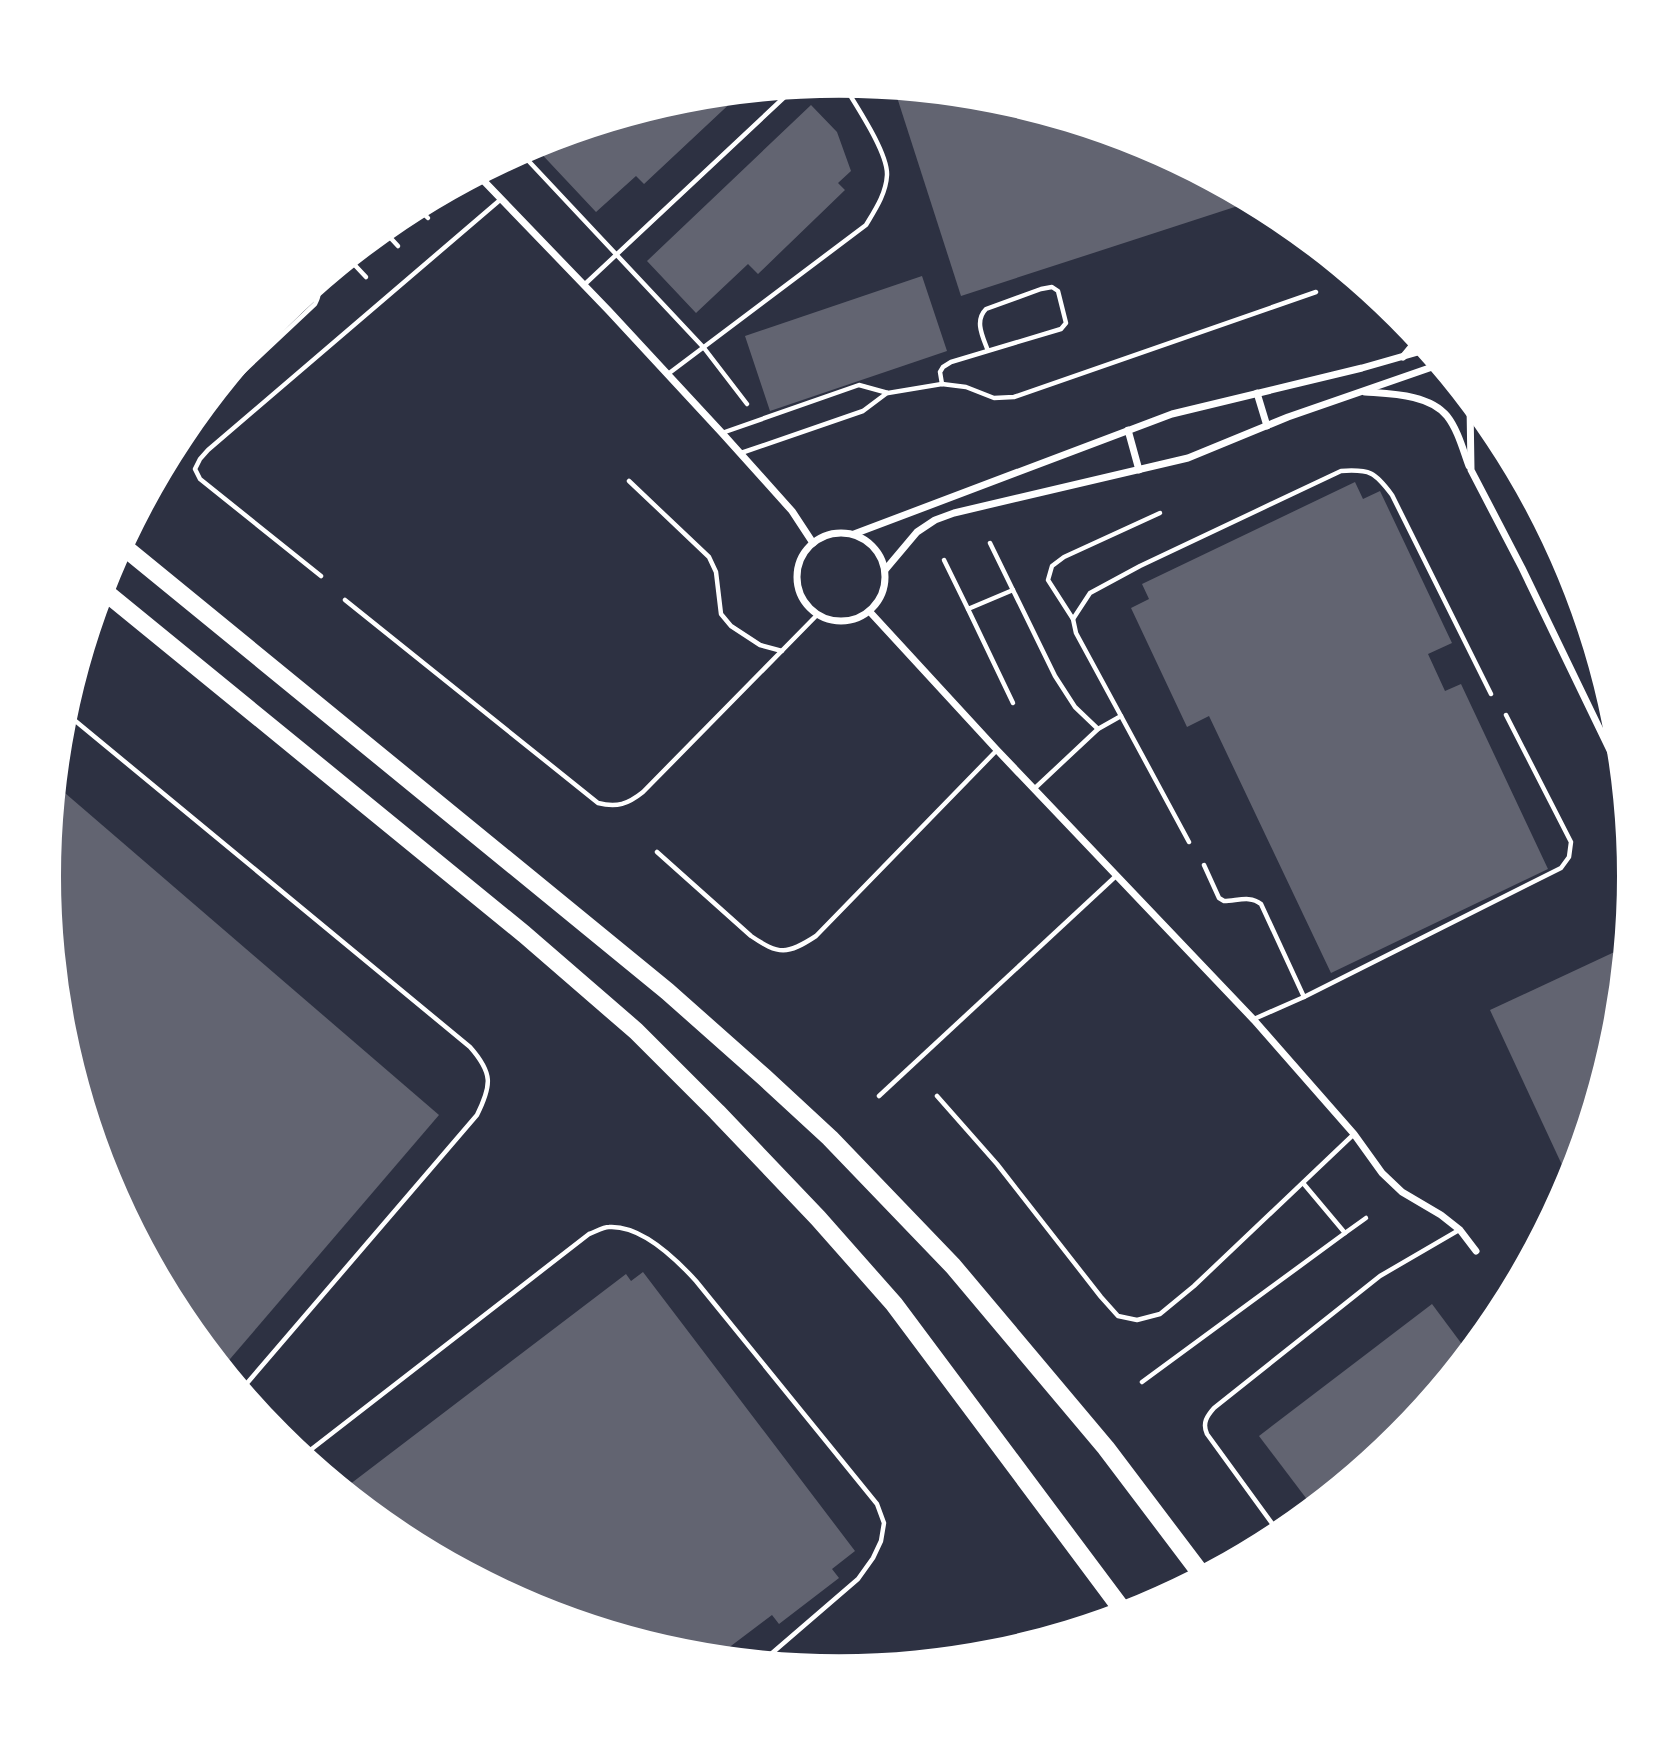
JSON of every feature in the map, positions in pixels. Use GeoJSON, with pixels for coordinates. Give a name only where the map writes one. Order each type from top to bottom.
{"type":"FeatureCollection","features":[{"type":"Feature","properties":{"kind":"highway"},"geometry":{"type":"LineString","coordinates":[[132,553],[667,991],[830,1138],[953,1266],[1106,1447],[1196,1567]]}},
{"type":"Feature","properties":{"kind":"highway"},"geometry":{"type":"LineString","coordinates":[[113,598],[524,934],[636,1031],[717,1112],[818,1217],[894,1304],[1117,1603]]}},
{"type":"Feature","properties":{"kind":"street"},"geometry":{"type":"LineString","coordinates":[[486,184],[722,433],[792,511],[813,543]]}},
{"type":"Feature","properties":{"kind":"street"},"geometry":{"type":"LineString","coordinates":[[1403,357],[1411,348]]}},
{"type":"Feature","properties":{"kind":"street"},"geometry":{"type":"LineString","coordinates":[[853,534],[1172,414],[1416,354]]}},
{"type":"Feature","properties":{"kind":"street"},"geometry":{"type":"LineString","coordinates":[[885,570],[917,532],[935,520],[954,513],[1188,458],[1267,426],[1429,368]]}},
{"type":"Feature","properties":{"kind":"street"},"geometry":{"type":"LineString","coordinates":[[1360,392],[1415,398],[1432,405],[1447,416],[1606,741]]}},
{"type":"Feature","properties":{"kind":"street"},"geometry":{"type":"LineString","coordinates":[[1257,393],[1267,426]]}},
{"type":"Feature","properties":{"kind":"street"},"geometry":{"type":"LineString","coordinates":[[1471,424],[1471,470]]}},
{"type":"Feature","properties":{"kind":"street"},"geometry":{"type":"LineString","coordinates":[[1128,430],[1139,470]]}},
{"type":"Feature","properties":{"kind":"street"},"geometry":{"type":"LineString","coordinates":[[853,534],[874,548],[881,558],[886,582],[883,593],[870,612],[858,619],[830,621],[807,606],[800,594],[798,567],[813,543],[825,536],[853,534]]}},
{"type":"Feature","properties":{"kind":"street"},"geometry":{"type":"LineString","coordinates":[[870,612],[1254,1020],[1354,1134],[1381,1174],[1402,1192],[1441,1215],[1460,1230],[1476,1251]]}},
{"type":"Feature","properties":{"kind":"lane"},"geometry":{"type":"LineString","coordinates":[[668,375],[866,225],[880,202],[887,174],[879,146],[852,98]]}},
{"type":"Feature","properties":{"kind":"lane"},"geometry":{"type":"LineString","coordinates":[[584,285],[781,101]]}},
{"type":"Feature","properties":{"kind":"lane"},"geometry":{"type":"LineString","coordinates":[[530,163],[704,348],[747,404]]}},
{"type":"Feature","properties":{"kind":"lane"},"geometry":{"type":"LineString","coordinates":[[321,576],[200,479],[195,469],[208,450],[500,200]]}},
{"type":"Feature","properties":{"kind":"lane"},"geometry":{"type":"LineString","coordinates":[[392,240],[398,246]]}},
{"type":"Feature","properties":{"kind":"lane"},"geometry":{"type":"LineString","coordinates":[[356,267],[366,277]]}},
{"type":"Feature","properties":{"kind":"lane"},"geometry":{"type":"LineString","coordinates":[[942,384],[940,372],[951,362],[988,351],[1061,329],[1066,323],[1058,291],[1052,287],[1041,289],[986,309],[980,315],[979,322],[988,351]]}},
{"type":"Feature","properties":{"kind":"lane"},"geometry":{"type":"LineString","coordinates":[[722,433],[859,385],[888,393],[942,384],[966,387],[995,398],[1014,397],[1316,292]]}},
{"type":"Feature","properties":{"kind":"lane"},"geometry":{"type":"LineString","coordinates":[[267,349],[316,301]]}},
{"type":"Feature","properties":{"kind":"lane"},"geometry":{"type":"LineString","coordinates":[[740,453],[863,411],[888,393]]}},
{"type":"Feature","properties":{"kind":"lane"},"geometry":{"type":"LineString","coordinates":[[1073,619],[1090,593],[1140,566],[1341,471],[1362,470],[1380,478],[1392,495],[1491,694]]}},
{"type":"Feature","properties":{"kind":"lane"},"geometry":{"type":"LineString","coordinates":[[629,481],[709,557],[716,572],[721,614],[731,626],[760,645],[782,651]]}},
{"type":"Feature","properties":{"kind":"lane"},"geometry":{"type":"LineString","coordinates":[[1160,513],[1064,557],[1052,566],[1048,580],[1073,619],[1076,633],[1189,842]]}},
{"type":"Feature","properties":{"kind":"lane"},"geometry":{"type":"LineString","coordinates":[[990,542],[1055,676],[1075,706],[1098,729]]}},
{"type":"Feature","properties":{"kind":"lane"},"geometry":{"type":"LineString","coordinates":[[944,560],[1013,703]]}},
{"type":"Feature","properties":{"kind":"lane"},"geometry":{"type":"LineString","coordinates":[[968,609],[1013,590]]}},
{"type":"Feature","properties":{"kind":"lane"},"geometry":{"type":"LineString","coordinates":[[345,600],[598,803],[610,806],[621,805],[643,792],[817,615]]}},
{"type":"Feature","properties":{"kind":"lane"},"geometry":{"type":"LineString","coordinates":[[1254,1020],[1561,868],[1569,857],[1572,842],[1506,715]]}},
{"type":"Feature","properties":{"kind":"lane"},"geometry":{"type":"LineString","coordinates":[[1034,789],[1098,729],[1121,716]]}},
{"type":"Feature","properties":{"kind":"lane"},"geometry":{"type":"LineString","coordinates":[[76,724],[470,1047],[487,1072],[485,1099],[477,1115],[248,1383]]}},
{"type":"Feature","properties":{"kind":"lane"},"geometry":{"type":"LineString","coordinates":[[657,852],[751,936],[778,951],[791,949],[816,936],[997,750]]}},
{"type":"Feature","properties":{"kind":"lane"},"geometry":{"type":"LineString","coordinates":[[1204,865],[1219,898],[1224,901],[1250,898],[1261,904],[1304,997]]}},
{"type":"Feature","properties":{"kind":"lane"},"geometry":{"type":"LineString","coordinates":[[879,1096],[1116,876]]}},
{"type":"Feature","properties":{"kind":"lane"},"geometry":{"type":"LineString","coordinates":[[937,1096],[997,1164],[1101,1297],[1118,1316],[1137,1320],[1160,1314],[1194,1286],[1354,1134]]}},
{"type":"Feature","properties":{"kind":"lane"},"geometry":{"type":"LineString","coordinates":[[1303,1183],[1345,1233]]}},
{"type":"Feature","properties":{"kind":"lane"},"geometry":{"type":"LineString","coordinates":[[1142,1382],[1366,1218]]}},
{"type":"Feature","properties":{"kind":"lane"},"geometry":{"type":"LineString","coordinates":[[312,1449],[589,1234],[608,1226],[628,1229],[675,1258],[696,1281],[877,1504],[884,1523],[881,1541],[858,1579],[774,1652]]}},
{"type":"Feature","properties":{"kind":"lane"},"geometry":{"type":"LineString","coordinates":[[1272,1524],[1207,1434],[1204,1428],[1209,1414],[1380,1276],[1460,1230]]}},
{"type":"Feature","properties":{"kind":"building"},"geometry":{"type":"Polygon","coordinates":[[[898,101],[991,113],[1090,140],[1137,157],[1235,207],[961,296],[898,101]]]}},
{"type":"Feature","properties":{"kind":"building"},"geometry":{"type":"Polygon","coordinates":[[[811,105],[837,132],[851,171],[838,183],[845,190],[758,274],[748,264],[696,313],[647,261],[811,105]]]}},
{"type":"Feature","properties":{"kind":"building"},"geometry":{"type":"Polygon","coordinates":[[[726,107],[644,184],[636,176],[596,212],[544,156],[638,125],[726,107]]]}},
{"type":"Feature","properties":{"kind":"building"},"geometry":{"type":"Polygon","coordinates":[[[922,276],[947,351],[770,411],[745,336],[922,276]]]}},
{"type":"Feature","properties":{"kind":"building"},"geometry":{"type":"Polygon","coordinates":[[[1355,482],[1363,499],[1380,491],[1452,643],[1428,654],[1445,691],[1461,684],[1548,869],[1331,973],[1209,716],[1187,727],[1131,608],[1149,599],[1142,584],[1355,482]]]}},
{"type":"Feature","properties":{"kind":"building"},"geometry":{"type":"Polygon","coordinates":[[[66,794],[439,1115],[230,1359],[192,1309],[142,1221],[120,1174],[88,1078],[76,1028],[63,927],[61,876],[66,794]]]}},
{"type":"Feature","properties":{"kind":"building"},"geometry":{"type":"Polygon","coordinates":[[[1614,952],[1603,1028],[1591,1078],[1562,1165],[1490,1010],[1614,952]]]}},
{"type":"Feature","properties":{"kind":"building"},"geometry":{"type":"Polygon","coordinates":[[[643,1272],[855,1551],[832,1569],[839,1578],[779,1624],[772,1615],[730,1647],[638,1628],[542,1596],[450,1550],[407,1524],[352,1483],[626,1274],[631,1281],[643,1272]]]}},
{"type":"Feature","properties":{"kind":"building"},"geometry":{"type":"Polygon","coordinates":[[[1432,1304],[1462,1344],[1425,1390],[1390,1427],[1353,1462],[1307,1499],[1259,1436],[1432,1304]]]}}]}
